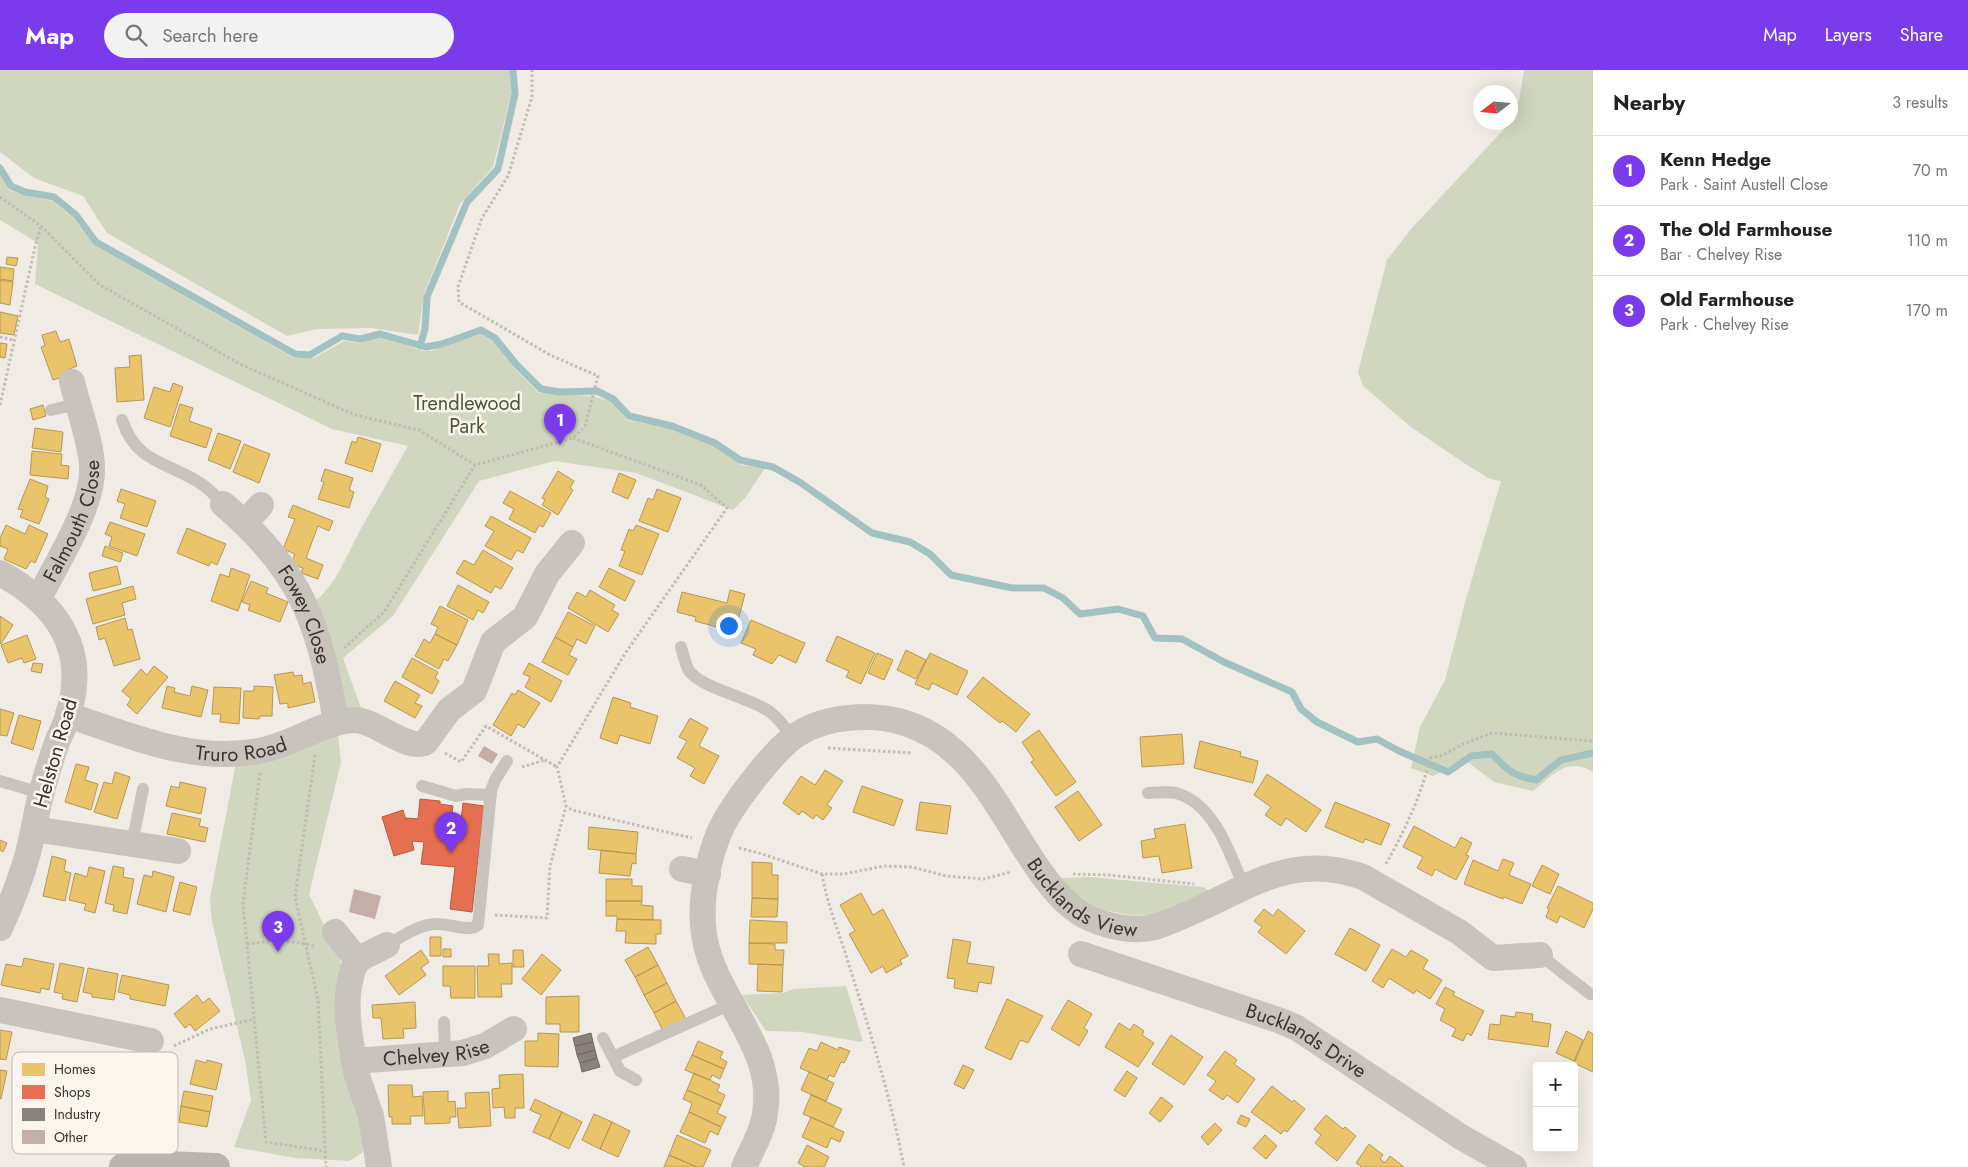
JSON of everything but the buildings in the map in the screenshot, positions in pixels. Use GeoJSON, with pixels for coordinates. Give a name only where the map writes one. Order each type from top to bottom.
{"type":"FeatureCollection","features":[{"type":"Feature","properties":{"kind":"street","name":"Falmouth Close"},"geometry":{"type":"LineString","coordinates":[[38,598],[89,496],[92,460],[75,393]]}},
{"type":"Feature","properties":{"kind":"street","name":"Fowey Close"},"geometry":{"type":"LineString","coordinates":[[222,504],[253,514],[279,561],[306,603],[320,646],[330,686],[327,726]]}},
{"type":"Feature","properties":{"kind":"street"},"geometry":{"type":"LineString","coordinates":[[417,743],[449,710],[474,691],[487,652],[493,642],[497,637],[521,621],[529,612],[547,574],[572,543]]}},
{"type":"Feature","properties":{"kind":"street","name":"Helston Road"},"geometry":{"type":"LineString","coordinates":[[0,573],[38,598],[61,625],[74,655],[75,680],[68,715],[41,793],[34,829],[21,876],[0,928]]}},
{"type":"Feature","properties":{"kind":"street","name":"Truro Road"},"geometry":{"type":"LineString","coordinates":[[68,715],[173,750],[193,753],[226,755],[263,750],[281,745],[327,726],[357,720],[368,722],[417,743]]}},
{"type":"Feature","properties":{"kind":"street","name":"Bucklands View"},"geometry":{"type":"LineString","coordinates":[[744,1167],[764,1121],[766,1096],[762,1071],[756,1048],[717,978],[704,934],[702,913],[708,874],[716,843],[726,821],[755,778],[792,738],[811,728],[859,716],[898,721],[930,733],[946,743],[966,763],[988,792],[1039,870],[1059,896],[1074,910],[1093,920],[1132,930],[1145,929],[1174,920],[1283,872],[1312,867],[1347,872],[1363,877],[1459,932],[1494,958],[1540,955]]}},
{"type":"Feature","properties":{"kind":"street"},"geometry":{"type":"LineString","coordinates":[[34,829],[178,851]]}},
{"type":"Feature","properties":{"kind":"street"},"geometry":{"type":"LineString","coordinates":[[682,869],[708,874]]}},
{"type":"Feature","properties":{"kind":"street"},"geometry":{"type":"LineString","coordinates":[[329,940],[357,960],[387,945]]}},
{"type":"Feature","properties":{"kind":"street","name":"Bucklands Drive"},"geometry":{"type":"LineString","coordinates":[[1080,954],[1297,1028],[1473,1144],[1514,1167]]}},
{"type":"Feature","properties":{"kind":"street","name":"Chelvey Rise"},"geometry":{"type":"LineString","coordinates":[[357,960],[351,978],[348,1001],[349,1024],[357,1076],[371,1116],[379,1167]]}},
{"type":"Feature","properties":{"kind":"street"},"geometry":{"type":"LineString","coordinates":[[0,1010],[126,1047],[151,1041]]}},
{"type":"Feature","properties":{"kind":"street","name":"Chelvey Rise"},"geometry":{"type":"LineString","coordinates":[[354,1061],[445,1055],[474,1050],[501,1038],[514,1029]]}},
{"type":"Feature","properties":{"kind":"street"},"geometry":{"type":"LineString","coordinates":[[123,1167],[166,1164],[216,1167]]}},
{"type":"Feature","properties":{"kind":"lane"},"geometry":{"type":"LineString","coordinates":[[51,410],[75,393]]}},
{"type":"Feature","properties":{"kind":"lane"},"geometry":{"type":"LineString","coordinates":[[122,420],[127,437],[138,448],[161,464],[202,484],[222,504]]}},
{"type":"Feature","properties":{"kind":"lane"},"geometry":{"type":"LineString","coordinates":[[682,647],[688,669],[694,677],[712,687],[746,698],[769,711],[782,722],[792,738]]}},
{"type":"Feature","properties":{"kind":"lane"},"geometry":{"type":"LineString","coordinates":[[387,945],[417,929],[431,924],[475,928],[478,925],[491,795],[493,784],[507,761]]}},
{"type":"Feature","properties":{"kind":"lane"},"geometry":{"type":"LineString","coordinates":[[0,781],[41,793]]}},
{"type":"Feature","properties":{"kind":"lane"},"geometry":{"type":"LineString","coordinates":[[422,786],[456,796],[466,794],[491,795]]}},
{"type":"Feature","properties":{"kind":"lane"},"geometry":{"type":"LineString","coordinates":[[132,844],[144,789]]}},
{"type":"Feature","properties":{"kind":"lane"},"geometry":{"type":"LineString","coordinates":[[1148,793],[1174,793],[1190,799],[1216,824],[1244,888]]}},
{"type":"Feature","properties":{"kind":"lane"},"geometry":{"type":"LineString","coordinates":[[1540,955],[1590,994],[1593,994]]}},
{"type":"Feature","properties":{"kind":"lane"},"geometry":{"type":"LineString","coordinates":[[613,1057],[731,1004]]}},
{"type":"Feature","properties":{"kind":"lane"},"geometry":{"type":"LineString","coordinates":[[444,1022],[445,1055]]}},
{"type":"Feature","properties":{"kind":"lane"},"geometry":{"type":"LineString","coordinates":[[603,1038],[620,1070],[636,1080]]}},
{"type":"Feature","properties":{"kind":"path"},"geometry":{"type":"LineString","coordinates":[[338,653],[384,612],[475,465],[573,438],[585,426],[598,376],[550,355],[459,302],[458,287],[482,218],[508,176],[532,97],[532,70]]}},
{"type":"Feature","properties":{"kind":"path"},"geometry":{"type":"LineString","coordinates":[[0,197],[41,226],[100,285],[240,364],[355,415],[420,430],[475,465]]}},
{"type":"Feature","properties":{"kind":"path"},"geometry":{"type":"LineString","coordinates":[[0,406],[41,226]]}},
{"type":"Feature","properties":{"kind":"path"},"geometry":{"type":"LineString","coordinates":[[0,337],[14,340]]}},
{"type":"Feature","properties":{"kind":"path"},"geometry":{"type":"LineString","coordinates":[[479,914],[546,918],[550,866],[566,806],[557,766],[624,654],[727,508],[701,485],[573,438]]}},
{"type":"Feature","properties":{"kind":"path"},"geometry":{"type":"LineString","coordinates":[[326,1167],[318,1000],[295,897],[327,726]]}},
{"type":"Feature","properties":{"kind":"path"},"geometry":{"type":"LineString","coordinates":[[417,743],[461,762],[486,726],[557,766]]}},
{"type":"Feature","properties":{"kind":"path"},"geometry":{"type":"LineString","coordinates":[[1378,885],[1382,872],[1404,832],[1418,799],[1430,758],[1443,755],[1463,744],[1492,733],[1593,741]]}},
{"type":"Feature","properties":{"kind":"path"},"geometry":{"type":"LineString","coordinates":[[824,748],[921,754]]}},
{"type":"Feature","properties":{"kind":"path"},"geometry":{"type":"LineString","coordinates":[[263,750],[243,903],[266,1142],[325,1151]]}},
{"type":"Feature","properties":{"kind":"path"},"geometry":{"type":"LineString","coordinates":[[566,806],[572,810],[759,853],[822,874],[844,874],[884,866],[912,867],[946,876],[984,879],[1039,870],[1196,884]]}},
{"type":"Feature","properties":{"kind":"path"},"geometry":{"type":"LineString","coordinates":[[822,874],[825,892],[849,964],[886,1088],[904,1167]]}},
{"type":"Feature","properties":{"kind":"path"},"geometry":{"type":"LineString","coordinates":[[247,944],[275,941],[305,943],[329,940]]}},
{"type":"Feature","properties":{"kind":"path"},"geometry":{"type":"LineString","coordinates":[[151,1041],[175,1046],[210,1029],[255,1019]]}},
{"type":"Feature","properties":{"kind":"green space"},"geometry":{"type":"Polygon","coordinates":[[[0,70],[510,70],[511,95],[493,167],[460,204],[424,294],[418,335],[371,328],[317,329],[287,336],[107,233],[83,196],[34,178],[0,152],[0,70]]]}},
{"type":"Feature","properties":{"kind":"green space"},"geometry":{"type":"Polygon","coordinates":[[[1524,70],[1593,70],[1593,772],[1575,766],[1568,767],[1554,774],[1533,791],[1494,782],[1465,760],[1433,776],[1411,768],[1420,727],[1445,680],[1466,599],[1501,481],[1490,479],[1411,427],[1363,386],[1358,372],[1387,260],[1411,229],[1503,130],[1518,130],[1519,100],[1524,70]]]}},
{"type":"Feature","properties":{"kind":"green space","name":"Trendlewood Park"},"geometry":{"type":"Polygon","coordinates":[[[0,174],[9,190],[53,201],[74,219],[94,245],[294,358],[314,358],[344,341],[360,343],[381,336],[423,351],[431,351],[481,334],[494,342],[516,370],[539,393],[593,396],[611,402],[627,420],[671,429],[713,445],[741,465],[765,468],[745,498],[733,510],[636,473],[554,461],[479,481],[393,616],[343,658],[362,711],[338,716],[312,604],[335,578],[408,446],[332,429],[35,284],[38,243],[0,220],[0,174]]]}},
{"type":"Feature","properties":{"kind":"green space"},"geometry":{"type":"Polygon","coordinates":[[[338,734],[341,762],[309,894],[328,934],[333,940],[341,964],[337,1030],[368,1136],[362,1153],[349,1161],[295,1158],[234,1147],[251,1100],[245,1060],[212,922],[210,898],[236,763],[338,734]]]}},
{"type":"Feature","properties":{"kind":"green space"},"geometry":{"type":"Polygon","coordinates":[[[1089,877],[1203,887],[1209,893],[1157,915],[1133,916],[1101,909],[1082,901],[1060,878],[1089,877]]]}},
{"type":"Feature","properties":{"kind":"green space"},"geometry":{"type":"Polygon","coordinates":[[[846,986],[863,1041],[861,1042],[803,1032],[766,1031],[742,995],[783,993],[794,989],[846,986]]]}},
{"type":"Feature","properties":{"kind":"waterway"},"geometry":{"type":"LineString","coordinates":[[420,346],[425,329],[427,297],[467,202],[498,169],[515,94],[513,70]]}},
{"type":"Feature","properties":{"kind":"waterway"},"geometry":{"type":"LineString","coordinates":[[0,168],[11,186],[25,192],[54,197],[76,215],[96,242],[295,354],[310,355],[342,336],[360,339],[380,334],[426,347],[442,344],[481,330],[495,338],[516,364],[541,389],[560,392],[597,391],[613,399],[629,416],[672,426],[715,443],[740,460],[773,467],[801,483],[872,533],[910,542],[930,554],[951,575],[1012,588],[1044,588],[1063,598],[1080,614],[1118,609],[1143,616],[1155,638],[1182,639],[1224,662],[1292,692],[1301,709],[1317,722],[1358,742],[1377,739],[1399,751],[1448,772],[1471,756],[1492,754],[1511,772],[1536,780],[1561,760],[1593,753]]}},
{"type":"Feature","properties":{"kind":"place","name":"Kenn Hedge"},"geometry":{"type":"Point","coordinates":[560,445]}},
{"type":"Feature","properties":{"kind":"place","name":"The Old Farmhouse"},"geometry":{"type":"Point","coordinates":[451,853]}},
{"type":"Feature","properties":{"kind":"place","name":"Old Farmhouse"},"geometry":{"type":"Point","coordinates":[278,952]}}]}
